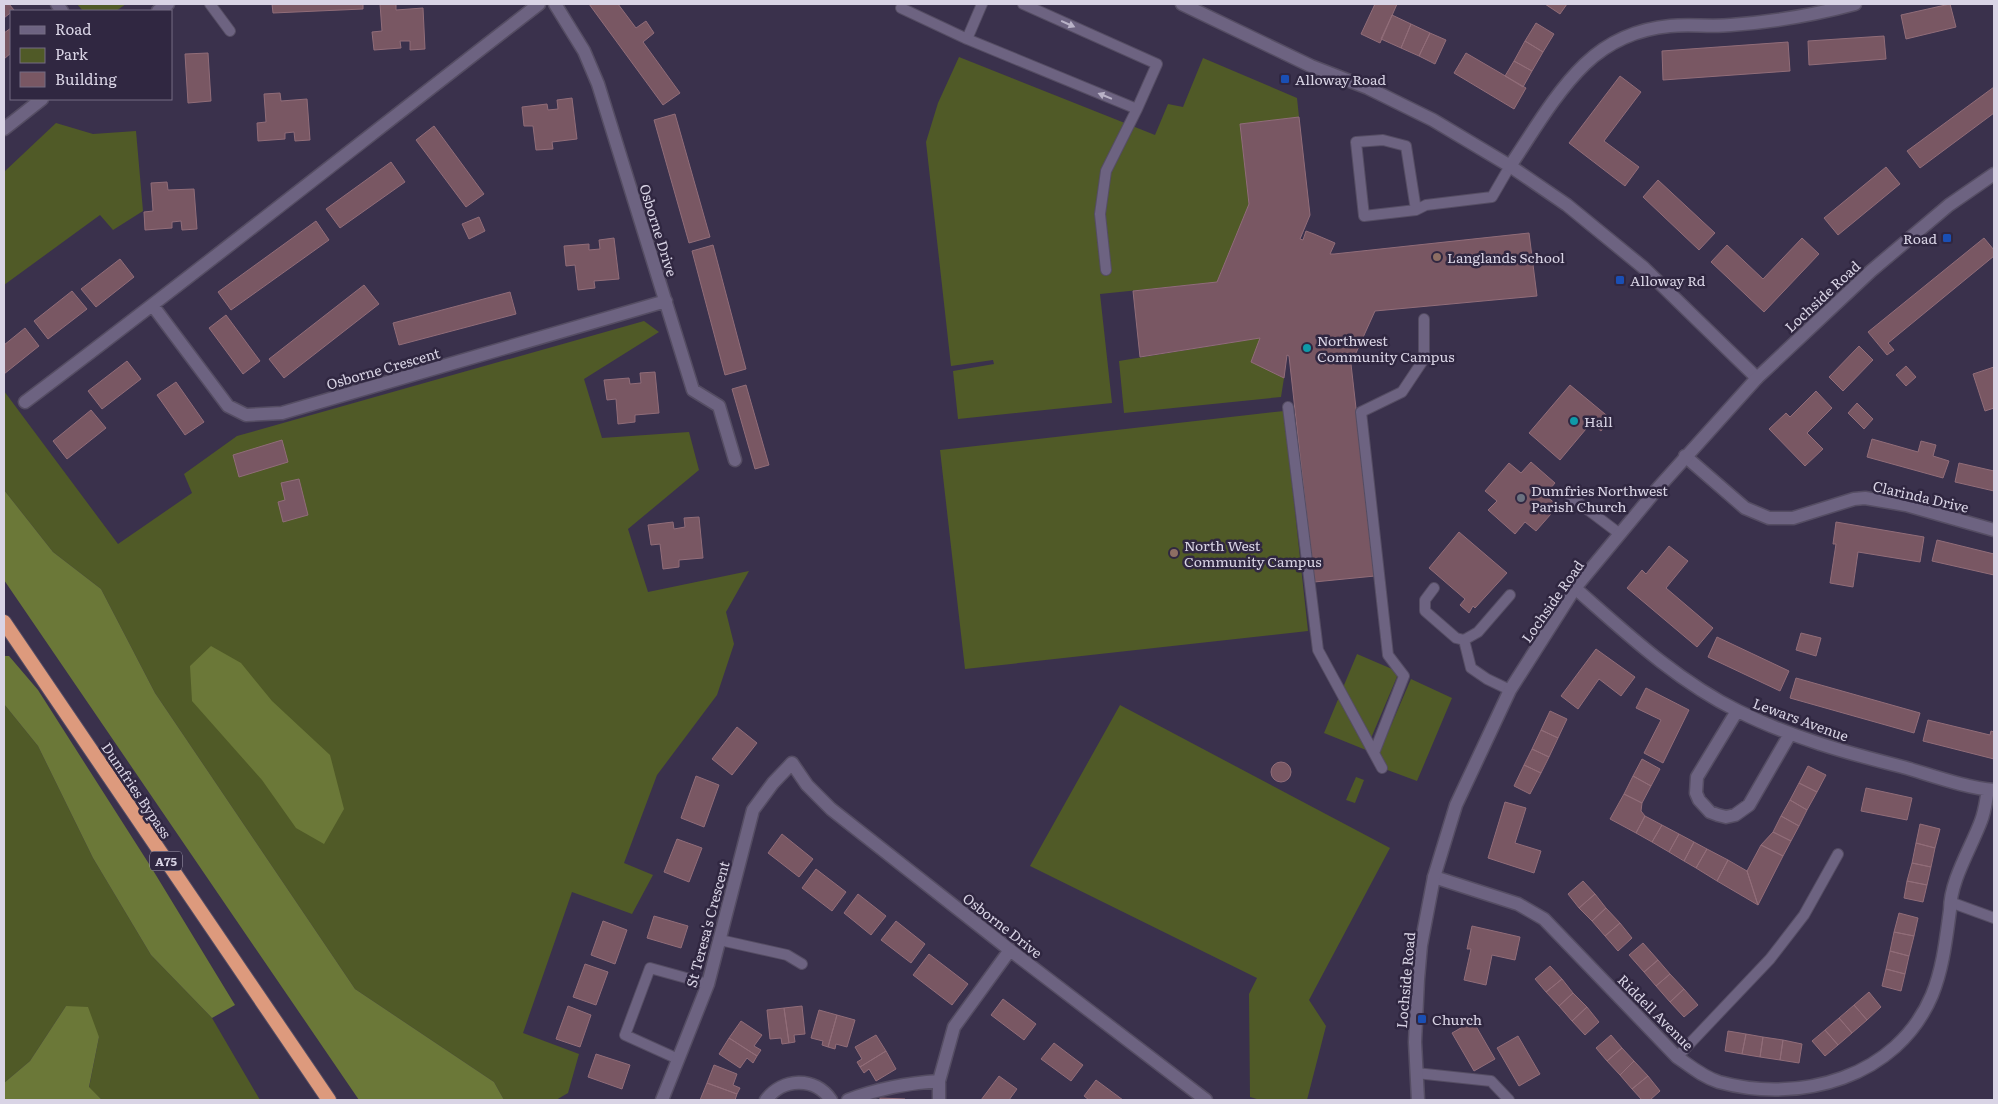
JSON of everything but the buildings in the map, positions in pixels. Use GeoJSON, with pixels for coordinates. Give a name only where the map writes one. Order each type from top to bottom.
{"type":"FeatureCollection","features":[{"type":"Feature","properties":{"kind":"highway","name":"Dumfries Bypass"},"geometry":{"type":"LineString","coordinates":[[4,622],[329,1100]]}},
{"type":"Feature","properties":{"kind":"street"},"geometry":{"type":"LineString","coordinates":[[25,402],[152,306],[538,4]]}},
{"type":"Feature","properties":{"kind":"street","name":"Osborne Drive"},"geometry":{"type":"LineString","coordinates":[[555,4],[584,51],[598,84],[693,390],[719,406],[735,460]]}},
{"type":"Feature","properties":{"kind":"street"},"geometry":{"type":"LineString","coordinates":[[1182,4],[1311,66],[1368,88],[1433,120],[1510,166],[1567,205],[1644,268],[1757,378]]}},
{"type":"Feature","properties":{"kind":"street"},"geometry":{"type":"LineString","coordinates":[[1510,166],[1584,64],[1600,51],[1618,41],[1654,28],[1671,26],[1730,26],[1772,21],[1815,14],[1855,4]]}},
{"type":"Feature","properties":{"kind":"street"},"geometry":{"type":"LineString","coordinates":[[4,129],[41,100]]}},
{"type":"Feature","properties":{"kind":"street","name":"Lochside Road"},"geometry":{"type":"LineString","coordinates":[[1418,1100],[1415,1042],[1418,979],[1421,945],[1434,877],[1456,805],[1510,690],[1575,588],[1686,456],[1757,378],[1871,271],[1949,205],[1994,174]]}},
{"type":"Feature","properties":{"kind":"street","name":"Osborne Crescent"},"geometry":{"type":"LineString","coordinates":[[152,306],[228,406],[246,415],[282,414],[666,301]]}},
{"type":"Feature","properties":{"kind":"street","name":"Clarinda Drive"},"geometry":{"type":"LineString","coordinates":[[1686,456],[1745,508],[1769,518],[1793,518],[1854,499],[1865,498],[1906,505],[1994,530]]}},
{"type":"Feature","properties":{"kind":"street","name":"Lewars Avenue"},"geometry":{"type":"LineString","coordinates":[[1575,588],[1652,655],[1693,685],[1737,711],[1790,734],[1865,757],[1991,790]]}},
{"type":"Feature","properties":{"kind":"street"},"geometry":{"type":"LineString","coordinates":[[1737,711],[1697,777],[1696,792],[1699,800],[1710,812],[1718,815],[1735,815],[1749,805],[1790,734]]}},
{"type":"Feature","properties":{"kind":"street","name":"Osborne Drive"},"geometry":{"type":"LineString","coordinates":[[792,763],[807,785],[831,809],[1010,950],[1206,1100]]}},
{"type":"Feature","properties":{"kind":"street","name":"St Teresa's Crescent"},"geometry":{"type":"LineString","coordinates":[[662,1100],[708,984],[753,810],[773,783],[792,763]]}},
{"type":"Feature","properties":{"kind":"street","name":"Riddell Avenue"},"geometry":{"type":"LineString","coordinates":[[1434,877],[1518,904],[1544,919],[1677,1057],[1697,1071],[1717,1082],[1751,1091],[1792,1092],[1812,1090],[1830,1086],[1866,1070],[1890,1052],[1911,1031],[1932,996],[1943,957],[1950,902],[1991,790]]}},
{"type":"Feature","properties":{"kind":"street"},"geometry":{"type":"LineString","coordinates":[[939,1100],[939,1081],[954,1027],[1010,950]]}},
{"type":"Feature","properties":{"kind":"street"},"geometry":{"type":"LineString","coordinates":[[848,1100],[863,1094],[912,1082],[939,1081]]}},
{"type":"Feature","properties":{"kind":"street"},"geometry":{"type":"LineString","coordinates":[[766,1100],[776,1089],[789,1083],[803,1082],[816,1086],[827,1094],[831,1100]]}},
{"type":"Feature","properties":{"kind":"lane"},"geometry":{"type":"LineString","coordinates":[[210,4],[230,31]]}},
{"type":"Feature","properties":{"kind":"lane"},"geometry":{"type":"LineString","coordinates":[[967,39],[982,4]]}},
{"type":"Feature","properties":{"kind":"lane"},"geometry":{"type":"LineString","coordinates":[[1023,4],[1156,64],[1106,171],[1100,214],[1106,270]]}},
{"type":"Feature","properties":{"kind":"lane"},"geometry":{"type":"LineString","coordinates":[[901,8],[967,39],[1137,108]]}},
{"type":"Feature","properties":{"kind":"lane"},"geometry":{"type":"LineString","coordinates":[[1416,210],[1406,146],[1384,140],[1356,142],[1364,216],[1416,210],[1426,205],[1492,197],[1510,166]]}},
{"type":"Feature","properties":{"kind":"lane"},"geometry":{"type":"LineString","coordinates":[[1374,754],[1404,676],[1388,655],[1360,412],[1402,392],[1411,379],[1424,359],[1424,319]]}},
{"type":"Feature","properties":{"kind":"lane"},"geometry":{"type":"LineString","coordinates":[[1288,407],[1318,650],[1382,768]]}},
{"type":"Feature","properties":{"kind":"lane"},"geometry":{"type":"LineString","coordinates":[[1571,498],[1620,534]]}},
{"type":"Feature","properties":{"kind":"lane"},"geometry":{"type":"LineString","coordinates":[[1434,588],[1425,600],[1425,611],[1456,638],[1464,640],[1478,632],[1510,595]]}},
{"type":"Feature","properties":{"kind":"lane"},"geometry":{"type":"LineString","coordinates":[[1464,640],[1471,668],[1487,679],[1510,690]]}},
{"type":"Feature","properties":{"kind":"lane"},"geometry":{"type":"LineString","coordinates":[[1677,1057],[1770,958],[1804,915],[1838,854]]}},
{"type":"Feature","properties":{"kind":"lane"},"geometry":{"type":"LineString","coordinates":[[1950,902],[1994,918]]}},
{"type":"Feature","properties":{"kind":"lane"},"geometry":{"type":"LineString","coordinates":[[720,940],[788,955],[802,964]]}},
{"type":"Feature","properties":{"kind":"lane"},"geometry":{"type":"LineString","coordinates":[[678,1059],[626,1035],[650,968],[708,984]]}},
{"type":"Feature","properties":{"kind":"lane"},"geometry":{"type":"LineString","coordinates":[[1416,1073],[1491,1081],[1510,1100]]}},
{"type":"Feature","properties":{"kind":"green space"},"geometry":{"type":"Polygon","coordinates":[[[77,4],[126,4],[117,10],[82,10],[77,4]]]}},
{"type":"Feature","properties":{"kind":"green space"},"geometry":{"type":"Polygon","coordinates":[[[959,57],[1155,135],[1168,104],[1183,107],[1203,58],[1297,98],[1299,117],[1240,124],[1249,204],[1217,282],[1100,294],[1112,403],[958,419],[953,371],[994,364],[993,360],[951,366],[926,142],[938,103],[959,57]]]}},
{"type":"Feature","properties":{"kind":"green space"},"geometry":{"type":"Polygon","coordinates":[[[56,123],[93,134],[136,131],[143,211],[113,230],[100,215],[4,285],[4,172],[56,123]]]}},
{"type":"Feature","properties":{"kind":"green space"},"geometry":{"type":"Polygon","coordinates":[[[644,321],[659,332],[584,379],[602,438],[689,432],[699,470],[628,529],[648,592],[749,571],[726,612],[734,644],[717,695],[657,775],[624,863],[653,875],[632,914],[572,892],[523,1033],[579,1054],[568,1093],[556,1100],[504,1100],[494,1082],[355,989],[155,693],[101,589],[53,552],[4,490],[4,391],[118,544],[192,493],[184,474],[237,436],[644,321]]]}},
{"type":"Feature","properties":{"kind":"green space"},"geometry":{"type":"Polygon","coordinates":[[[1260,338],[1252,362],[1284,378],[1281,397],[1124,413],[1119,361],[1260,338]]]}},
{"type":"Feature","properties":{"kind":"green space"},"geometry":{"type":"Polygon","coordinates":[[[1284,411],[1308,631],[965,669],[940,450],[1284,411]]]}},
{"type":"Feature","properties":{"kind":"green space"},"geometry":{"type":"Polygon","coordinates":[[[4,490],[53,552],[101,589],[155,693],[355,989],[494,1082],[504,1100],[359,1100],[4,580],[4,490]]]}},
{"type":"Feature","properties":{"kind":"green space"},"geometry":{"type":"Polygon","coordinates":[[[211,646],[241,663],[272,701],[330,755],[344,809],[324,844],[296,828],[262,780],[192,701],[190,666],[211,646]]]}},
{"type":"Feature","properties":{"kind":"green space"},"geometry":{"type":"Polygon","coordinates":[[[1357,654],[1399,672],[1366,750],[1324,733],[1357,654]]]}},
{"type":"Feature","properties":{"kind":"green space"},"geometry":{"type":"Polygon","coordinates":[[[4,656],[9,656],[38,690],[151,867],[235,1005],[212,1018],[151,955],[93,858],[38,746],[4,704],[4,656]]]}},
{"type":"Feature","properties":{"kind":"green space"},"geometry":{"type":"Polygon","coordinates":[[[1411,679],[1452,698],[1417,781],[1374,765],[1411,679]]]}},
{"type":"Feature","properties":{"kind":"green space"},"geometry":{"type":"Polygon","coordinates":[[[4,704],[38,746],[93,858],[151,955],[212,1018],[260,1100],[102,1100],[89,1088],[99,1037],[66,1006],[30,1061],[4,1083],[4,704]]]}},
{"type":"Feature","properties":{"kind":"green space"},"geometry":{"type":"Polygon","coordinates":[[[1120,705],[1390,848],[1309,1000],[1326,1026],[1307,1100],[1260,1100],[1250,1097],[1249,994],[1257,978],[1030,866],[1120,705]]]}},
{"type":"Feature","properties":{"kind":"green space"},"geometry":{"type":"Polygon","coordinates":[[[1356,777],[1364,780],[1355,803],[1346,800],[1356,777]]]}},
{"type":"Feature","properties":{"kind":"green space"},"geometry":{"type":"Polygon","coordinates":[[[66,1006],[88,1007],[99,1037],[89,1087],[102,1100],[4,1100],[4,1083],[30,1061],[66,1006]]]}},
{"type":"Feature","properties":{"kind":"place","name":"Alloway Road"},"geometry":{"type":"Point","coordinates":[1285,79]}},
{"type":"Feature","properties":{"kind":"place","name":"Road"},"geometry":{"type":"Point","coordinates":[1947,238]}},
{"type":"Feature","properties":{"kind":"place","name":"Langlands School"},"geometry":{"type":"Point","coordinates":[1437,257]}},
{"type":"Feature","properties":{"kind":"place","name":"Alloway Rd"},"geometry":{"type":"Point","coordinates":[1620,280]}},
{"type":"Feature","properties":{"kind":"place","name":"Northwest Community Campus"},"geometry":{"type":"Point","coordinates":[1307,348]}},
{"type":"Feature","properties":{"kind":"place","name":"Hall"},"geometry":{"type":"Point","coordinates":[1574,421]}},
{"type":"Feature","properties":{"kind":"place","name":"Dumfries Northwest Parish Church"},"geometry":{"type":"Point","coordinates":[1521,498]}},
{"type":"Feature","properties":{"kind":"place","name":"North West Community Campus"},"geometry":{"type":"Point","coordinates":[1174,553]}},
{"type":"Feature","properties":{"kind":"place","name":"Church"},"geometry":{"type":"Point","coordinates":[1422,1019]}}]}
